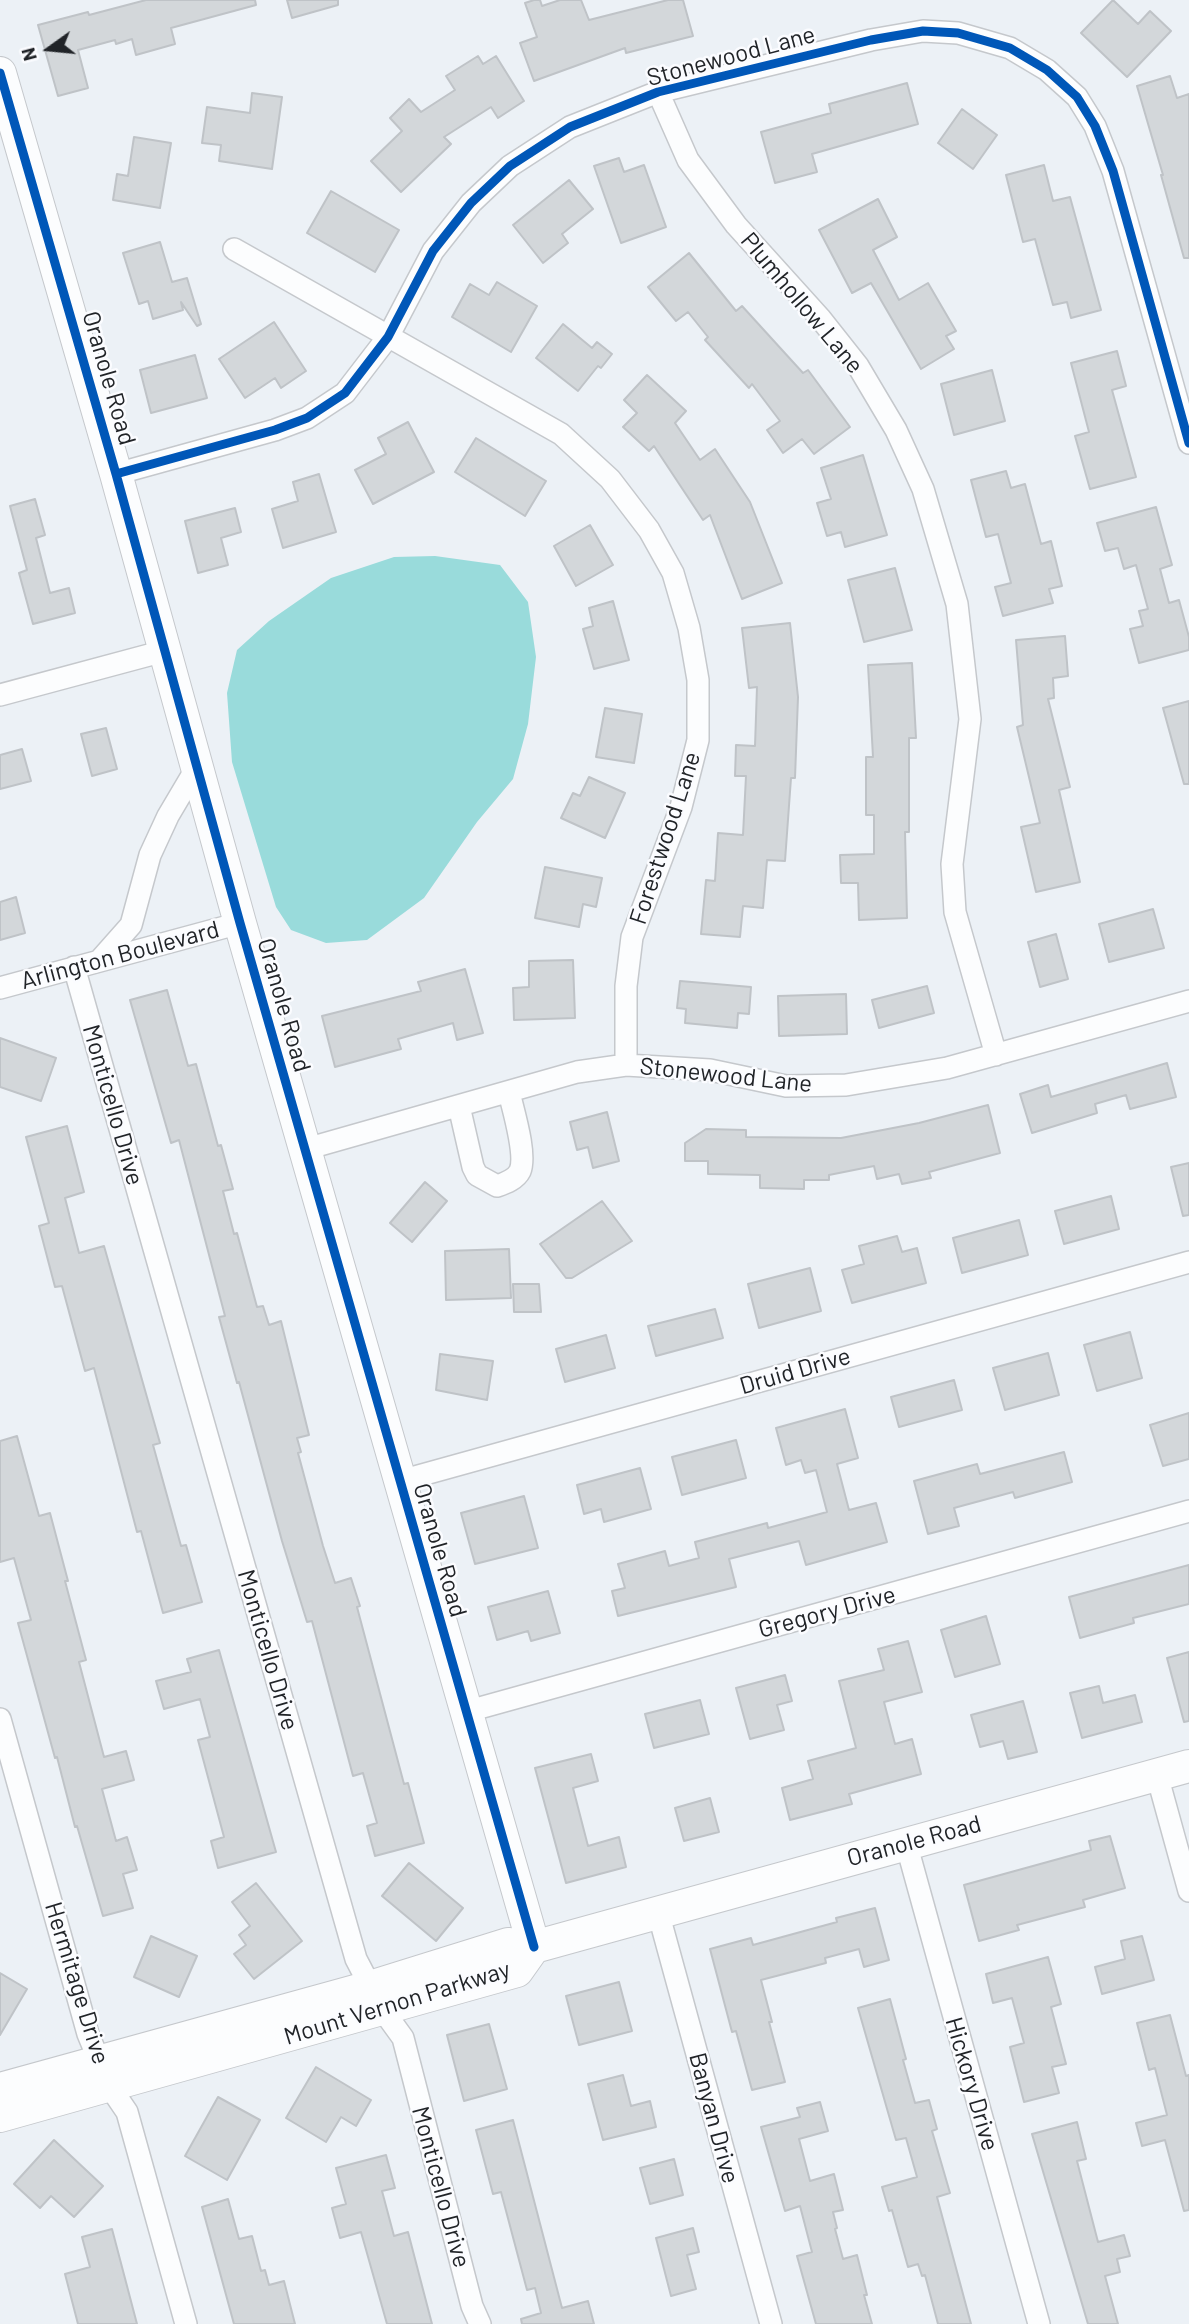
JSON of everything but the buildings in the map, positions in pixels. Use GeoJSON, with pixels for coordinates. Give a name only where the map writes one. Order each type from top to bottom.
{"type":"FeatureCollection","features":[{"type":"Feature","properties":{"kind":"street","name":"Stonewood Lane"},"geometry":{"type":"LineString","coordinates":[[116,474],[275,430],[307,418],[345,393],[388,337],[433,250],[471,203],[510,166],[570,127],[657,92],[871,40],[923,31],[958,33],[1010,48],[1047,69],[1077,97],[1095,126],[1113,171],[1189,443]]}},
{"type":"Feature","properties":{"kind":"street","name":"Oranole Road"},"geometry":{"type":"LineString","coordinates":[[0,74],[534,1947],[1189,1766]]}},
{"type":"Feature","properties":{"kind":"street","name":"Plumhollow Lane"},"geometry":{"type":"LineString","coordinates":[[657,92],[688,160],[736,225],[820,318],[858,366],[896,430],[923,489],[957,604],[970,719],[952,864],[955,912],[996,1055]]}},
{"type":"Feature","properties":{"kind":"street","name":"Forestwood Lane"},"geometry":{"type":"LineString","coordinates":[[234,249],[561,434],[610,480],[649,530],[673,573],[689,628],[698,680],[698,740],[681,807],[632,937],[626,986],[626,1065]]}},
{"type":"Feature","properties":{"kind":"street"},"geometry":{"type":"LineString","coordinates":[[0,695],[164,650]]}},
{"type":"Feature","properties":{"kind":"street"},"geometry":{"type":"LineString","coordinates":[[100,960],[131,925],[150,855],[168,816],[197,767]]}},
{"type":"Feature","properties":{"kind":"street","name":"Arlington Boulevard"},"geometry":{"type":"LineString","coordinates":[[0,988],[240,923]]}},
{"type":"Feature","properties":{"kind":"street","name":"Monticello Drive"},"geometry":{"type":"LineString","coordinates":[[74,967],[356,1959],[376,1998],[403,2038],[472,2306],[480,2324]]}},
{"type":"Feature","properties":{"kind":"street","name":"Stonewood Lane"},"geometry":{"type":"LineString","coordinates":[[306,1149],[578,1072],[626,1065],[710,1070],[786,1086],[846,1085],[947,1068],[1189,1001]]}},
{"type":"Feature","properties":{"kind":"street"},"geometry":{"type":"LineString","coordinates":[[459,1106],[473,1167],[477,1175],[497,1186],[510,1182],[520,1171],[522,1154],[509,1092]]}},
{"type":"Feature","properties":{"kind":"street","name":"Druid Drive"},"geometry":{"type":"LineString","coordinates":[[400,1481],[1189,1262]]}},
{"type":"Feature","properties":{"kind":"street","name":"Gregory Drive"},"geometry":{"type":"LineString","coordinates":[[466,1712],[1189,1511]]}},
{"type":"Feature","properties":{"kind":"street","name":"Hermitage Drive"},"geometry":{"type":"LineString","coordinates":[[0,1719],[88,2034],[105,2074],[127,2112],[186,2324]]}},
{"type":"Feature","properties":{"kind":"street"},"geometry":{"type":"LineString","coordinates":[[1157,1775],[1189,1891]]}},
{"type":"Feature","properties":{"kind":"street","name":"Hickory Drive"},"geometry":{"type":"LineString","coordinates":[[906,1843],[1039,2324]]}},
{"type":"Feature","properties":{"kind":"street","name":"Banyan Drive"},"geometry":{"type":"LineString","coordinates":[[657,1912],[771,2324]]}},
{"type":"Feature","properties":{"kind":"street","name":"Mount Vernon Parkway"},"geometry":{"type":"LineString","coordinates":[[0,2116],[105,2074],[376,1998],[517,1971],[534,1947]]}},
{"type":"Feature","properties":{"kind":"street","name":"Mount Vernon Parkway"},"geometry":{"type":"LineString","coordinates":[[0,2089],[105,2074]]}},
{"type":"Feature","properties":{"kind":"water"},"geometry":{"type":"Polygon","coordinates":[[[435,556],[500,565],[528,602],[536,657],[528,724],[513,779],[477,822],[424,898],[367,940],[326,943],[291,930],[276,907],[232,762],[227,693],[237,650],[269,621],[331,578],[394,557],[435,556]]]}},
{"type":"Feature","properties":{"kind":"cycle path"},"geometry":{"type":"LineString","coordinates":[[116,474],[275,430],[307,418],[345,393],[388,337],[433,251],[471,203],[510,166],[570,127],[658,92],[871,40],[923,31],[958,33],[1010,48],[1047,70],[1077,97],[1095,126],[1113,171],[1189,443]]}},
{"type":"Feature","properties":{"kind":"cycle path"},"geometry":{"type":"LineString","coordinates":[[0,73],[116,474],[240,923],[534,1947]]}}]}
